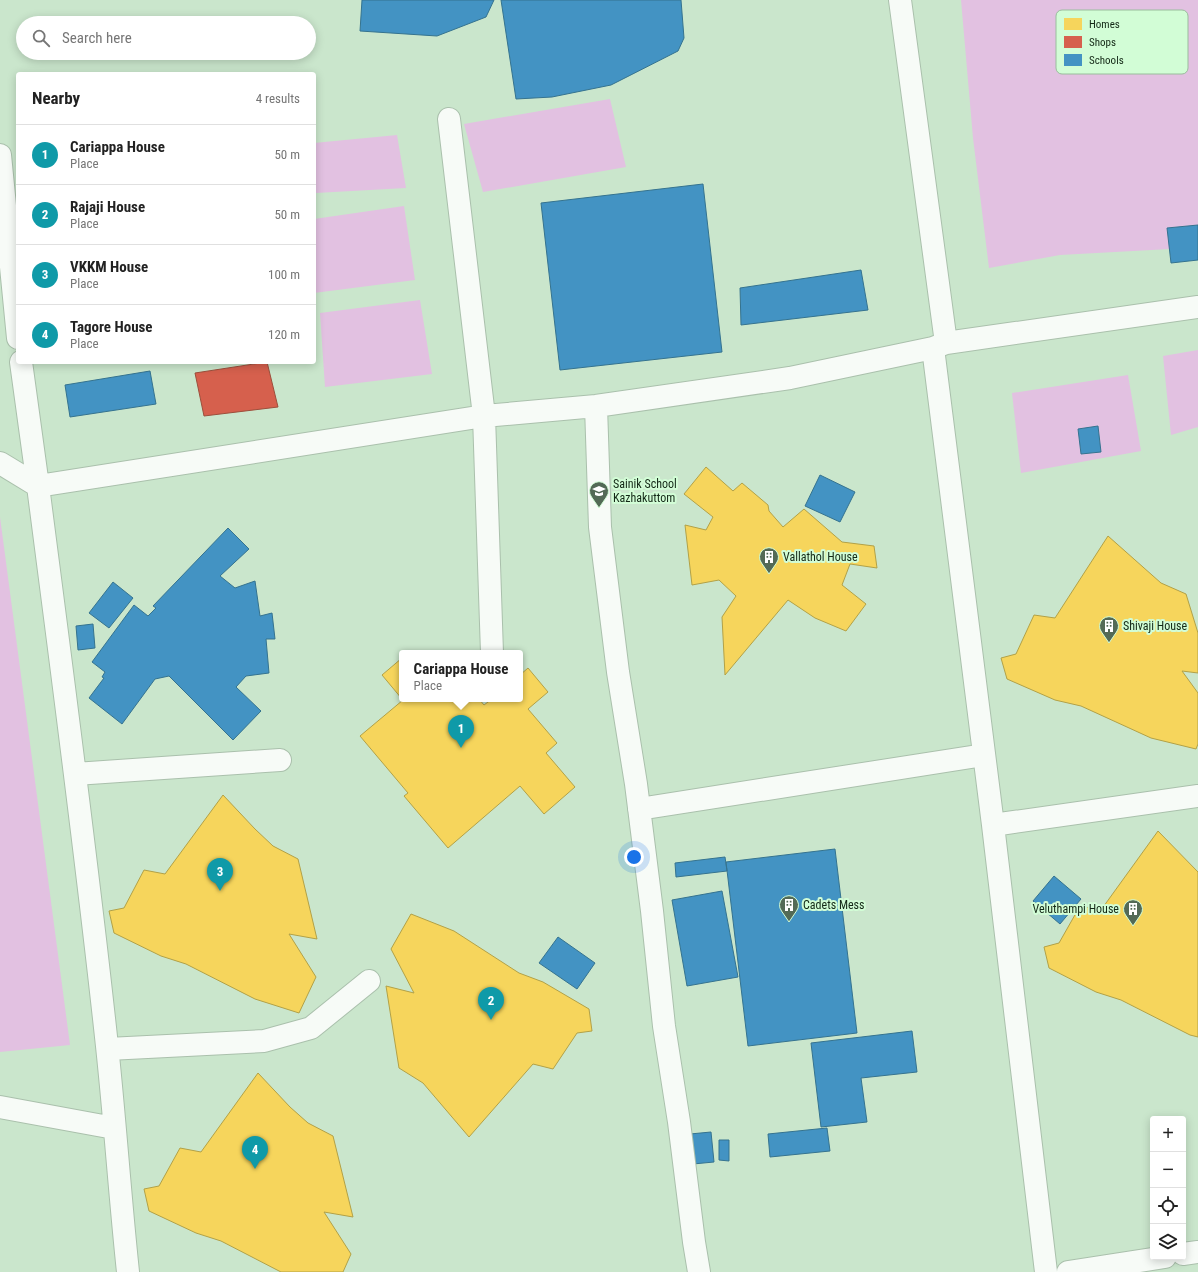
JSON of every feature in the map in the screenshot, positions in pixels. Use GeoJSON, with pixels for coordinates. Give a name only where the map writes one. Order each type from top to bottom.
{"type":"FeatureCollection","features":[{"type":"Feature","properties":{"kind":"street"},"geometry":{"type":"LineString","coordinates":[[900,0],[984,755],[1046,1272]]}},
{"type":"Feature","properties":{"kind":"street"},"geometry":{"type":"LineString","coordinates":[[450,119],[484,416],[492,650]]}},
{"type":"Feature","properties":{"kind":"street"},"geometry":{"type":"LineString","coordinates":[[0,155],[16,318]]}},
{"type":"Feature","properties":{"kind":"street"},"geometry":{"type":"LineString","coordinates":[[0,463],[38,486],[484,416],[596,406],[790,378],[939,346],[1198,307]]}},
{"type":"Feature","properties":{"kind":"street"},"geometry":{"type":"LineString","coordinates":[[21,364],[75,774],[108,1049],[128,1272]]}},
{"type":"Feature","properties":{"kind":"street"},"geometry":{"type":"LineString","coordinates":[[596,406],[600,527],[618,672],[636,784],[652,911],[664,1026],[679,1122],[699,1272]]}},
{"type":"Feature","properties":{"kind":"street"},"geometry":{"type":"LineString","coordinates":[[639,809],[984,755]]}},
{"type":"Feature","properties":{"kind":"street"},"geometry":{"type":"LineString","coordinates":[[75,774],[280,760]]}},
{"type":"Feature","properties":{"kind":"street"},"geometry":{"type":"LineString","coordinates":[[993,825],[1198,796]]}},
{"type":"Feature","properties":{"kind":"street"},"geometry":{"type":"LineString","coordinates":[[108,1049],[264,1041],[311,1028],[369,981]]}},
{"type":"Feature","properties":{"kind":"street"},"geometry":{"type":"LineString","coordinates":[[0,1107],[114,1128]]}},
{"type":"Feature","properties":{"kind":"street"},"geometry":{"type":"LineString","coordinates":[[1186,1254],[1198,1252]]}},
{"type":"Feature","properties":{"kind":"street"},"geometry":{"type":"LineString","coordinates":[[1068,1272],[1150,1259]]}},
{"type":"Feature","properties":{"kind":"shaded area"},"geometry":{"type":"Polygon","coordinates":[[[961,0],[1198,0],[1198,235],[1170,249],[1060,255],[989,268],[973,138],[961,0]]]}},
{"type":"Feature","properties":{"kind":"shaded area"},"geometry":{"type":"Polygon","coordinates":[[[610,99],[626,167],[483,192],[464,124],[610,99]]]}},
{"type":"Feature","properties":{"kind":"shaded area"},"geometry":{"type":"Polygon","coordinates":[[[397,135],[406,188],[316,193],[316,143],[397,135]]]}},
{"type":"Feature","properties":{"kind":"shaded area"},"geometry":{"type":"Polygon","coordinates":[[[404,206],[415,280],[316,293],[316,219],[404,206]]]}},
{"type":"Feature","properties":{"kind":"shaded area"},"geometry":{"type":"Polygon","coordinates":[[[420,300],[432,374],[325,387],[320,313],[420,300]]]}},
{"type":"Feature","properties":{"kind":"shaded area"},"geometry":{"type":"Polygon","coordinates":[[[1198,350],[1198,427],[1171,435],[1163,356],[1198,350]]]}},
{"type":"Feature","properties":{"kind":"shaded area"},"geometry":{"type":"Polygon","coordinates":[[[1128,375],[1141,451],[1021,473],[1012,393],[1128,375]]]}},
{"type":"Feature","properties":{"kind":"shaded area"},"geometry":{"type":"Polygon","coordinates":[[[0,517],[70,1045],[0,1052],[0,517]]]}},
{"type":"Feature","properties":{"kind":"building: Homes","name":"Vallathol House"},"geometry":{"type":"Polygon","coordinates":[[[706,467],[733,491],[742,483],[768,505],[769,511],[783,527],[804,509],[842,542],[874,546],[877,568],[850,564],[842,585],[866,604],[846,631],[815,618],[788,600],[725,675],[722,617],[736,596],[719,580],[692,585],[685,525],[706,530],[713,517],[684,494],[706,467]]]}},
{"type":"Feature","properties":{"kind":"building: Homes","name":"Shivaji House"},"geometry":{"type":"Polygon","coordinates":[[[1108,536],[1161,583],[1186,594],[1198,633],[1198,673],[1182,671],[1198,693],[1198,744],[1196,749],[1151,738],[1081,706],[1055,700],[1007,679],[1001,658],[1016,654],[1034,615],[1055,618],[1108,536]]]}},
{"type":"Feature","properties":{"kind":"building: Homes"},"geometry":{"type":"Polygon","coordinates":[[[399,661],[399,695],[382,675],[399,661]]]}},
{"type":"Feature","properties":{"kind":"building: Homes"},"geometry":{"type":"Polygon","coordinates":[[[528,668],[548,692],[528,709],[557,743],[546,753],[575,787],[544,814],[520,786],[448,848],[404,796],[408,793],[360,736],[401,702],[482,702],[484,705],[488,702],[523,702],[523,672],[528,668]]]}},
{"type":"Feature","properties":{"kind":"building: Homes"},"geometry":{"type":"Polygon","coordinates":[[[223,795],[273,846],[298,859],[317,939],[289,934],[316,977],[299,1013],[255,999],[186,964],[161,956],[114,933],[109,911],[124,908],[144,870],[165,874],[223,795]]]}},
{"type":"Feature","properties":{"kind":"building: Homes","name":"Veluthampi House"},"geometry":{"type":"Polygon","coordinates":[[[1158,831],[1198,872],[1198,1037],[1190,1035],[1121,1000],[1096,992],[1049,968],[1044,947],[1059,943],[1080,906],[1101,910],[1158,831]]]}},
{"type":"Feature","properties":{"kind":"building: Homes"},"geometry":{"type":"Polygon","coordinates":[[[411,914],[454,931],[519,973],[543,982],[589,1009],[592,1031],[577,1033],[553,1069],[533,1064],[469,1137],[423,1083],[399,1068],[386,986],[414,993],[391,949],[411,914]]]}},
{"type":"Feature","properties":{"kind":"building: Homes"},"geometry":{"type":"Polygon","coordinates":[[[258,1073],[290,1107],[308,1123],[333,1136],[353,1217],[324,1212],[351,1254],[343,1272],[281,1272],[221,1241],[196,1233],[149,1211],[144,1189],[159,1186],[180,1148],[201,1152],[258,1073]]]}},
{"type":"Feature","properties":{"kind":"building: Shops"},"geometry":{"type":"Polygon","coordinates":[[[254,364],[267,364],[278,407],[204,416],[195,373],[254,364]]]}},
{"type":"Feature","properties":{"kind":"building: Schools"},"geometry":{"type":"Polygon","coordinates":[[[362,0],[494,0],[486,17],[437,36],[360,31],[362,0]]]}},
{"type":"Feature","properties":{"kind":"building: Schools"},"geometry":{"type":"Polygon","coordinates":[[[501,0],[681,0],[684,38],[678,51],[611,85],[552,97],[516,99],[501,0]]]}},
{"type":"Feature","properties":{"kind":"building: Schools"},"geometry":{"type":"Polygon","coordinates":[[[703,184],[722,352],[560,370],[541,203],[703,184]]]}},
{"type":"Feature","properties":{"kind":"building: Schools"},"geometry":{"type":"Polygon","coordinates":[[[1198,225],[1198,260],[1171,263],[1167,228],[1198,225]]]}},
{"type":"Feature","properties":{"kind":"building: Schools"},"geometry":{"type":"Polygon","coordinates":[[[861,270],[868,310],[741,325],[740,288],[861,270]]]}},
{"type":"Feature","properties":{"kind":"building: Schools"},"geometry":{"type":"Polygon","coordinates":[[[150,371],[156,404],[70,417],[65,385],[150,371]]]}},
{"type":"Feature","properties":{"kind":"building: Schools"},"geometry":{"type":"Polygon","coordinates":[[[1098,426],[1101,452],[1081,454],[1078,429],[1098,426]]]}},
{"type":"Feature","properties":{"kind":"building: Schools"},"geometry":{"type":"Polygon","coordinates":[[[820,475],[855,492],[840,522],[805,506],[820,475]]]}},
{"type":"Feature","properties":{"kind":"building: Schools"},"geometry":{"type":"Polygon","coordinates":[[[228,528],[249,549],[220,576],[235,588],[255,581],[260,616],[272,613],[275,639],[266,639],[269,673],[246,676],[236,687],[261,711],[233,740],[169,676],[155,679],[122,724],[89,698],[104,678],[102,677],[105,672],[92,662],[134,605],[148,616],[156,608],[153,606],[228,528]]]}},
{"type":"Feature","properties":{"kind":"building: Schools"},"geometry":{"type":"Polygon","coordinates":[[[113,582],[133,598],[109,628],[89,613],[113,582]]]}},
{"type":"Feature","properties":{"kind":"building: Schools"},"geometry":{"type":"Polygon","coordinates":[[[93,624],[95,648],[78,650],[76,626],[93,624]]]}},
{"type":"Feature","properties":{"kind":"building: Schools","name":"Cadets Mess"},"geometry":{"type":"Polygon","coordinates":[[[835,849],[857,1033],[748,1046],[726,862],[835,849]]]}},
{"type":"Feature","properties":{"kind":"building: Schools"},"geometry":{"type":"Polygon","coordinates":[[[725,857],[727,871],[676,877],[675,863],[725,857]]]}},
{"type":"Feature","properties":{"kind":"building: Schools"},"geometry":{"type":"Polygon","coordinates":[[[1054,876],[1081,899],[1060,924],[1033,901],[1054,876]]]}},
{"type":"Feature","properties":{"kind":"building: Schools"},"geometry":{"type":"Polygon","coordinates":[[[722,891],[738,977],[687,986],[672,900],[722,891]]]}},
{"type":"Feature","properties":{"kind":"building: Schools"},"geometry":{"type":"Polygon","coordinates":[[[558,937],[595,963],[577,989],[539,963],[558,937]]]}},
{"type":"Feature","properties":{"kind":"building: Schools"},"geometry":{"type":"Polygon","coordinates":[[[912,1031],[917,1072],[861,1078],[867,1122],[821,1127],[811,1043],[912,1031]]]}},
{"type":"Feature","properties":{"kind":"building: Schools"},"geometry":{"type":"Polygon","coordinates":[[[827,1128],[830,1151],[770,1157],[768,1134],[827,1128]]]}},
{"type":"Feature","properties":{"kind":"building: Schools"},"geometry":{"type":"Polygon","coordinates":[[[711,1132],[714,1162],[693,1164],[690,1134],[711,1132]]]}},
{"type":"Feature","properties":{"kind":"building: Schools"},"geometry":{"type":"Polygon","coordinates":[[[719,1140],[729,1140],[729,1161],[719,1160],[719,1140]]]}},
{"type":"Feature","properties":{"kind":"place","name":"Sainik School Kazhakuttom"},"geometry":{"type":"Point","coordinates":[599,508]}},
{"type":"Feature","properties":{"kind":"place","name":"Vallathol House"},"geometry":{"type":"Point","coordinates":[769,574]}},
{"type":"Feature","properties":{"kind":"place","name":"Shivaji House"},"geometry":{"type":"Point","coordinates":[1109,643]}},
{"type":"Feature","properties":{"kind":"place","name":"Cariappa House"},"geometry":{"type":"Point","coordinates":[461,748]}},
{"type":"Feature","properties":{"kind":"place","name":"VKKM House"},"geometry":{"type":"Point","coordinates":[220,891]}},
{"type":"Feature","properties":{"kind":"place","name":"Cadets Mess"},"geometry":{"type":"Point","coordinates":[789,922]}},
{"type":"Feature","properties":{"kind":"place","name":"Veluthampi House"},"geometry":{"type":"Point","coordinates":[1133,926]}},
{"type":"Feature","properties":{"kind":"place","name":"Rajaji House"},"geometry":{"type":"Point","coordinates":[491,1020]}},
{"type":"Feature","properties":{"kind":"place","name":"Tagore House"},"geometry":{"type":"Point","coordinates":[255,1169]}}]}
